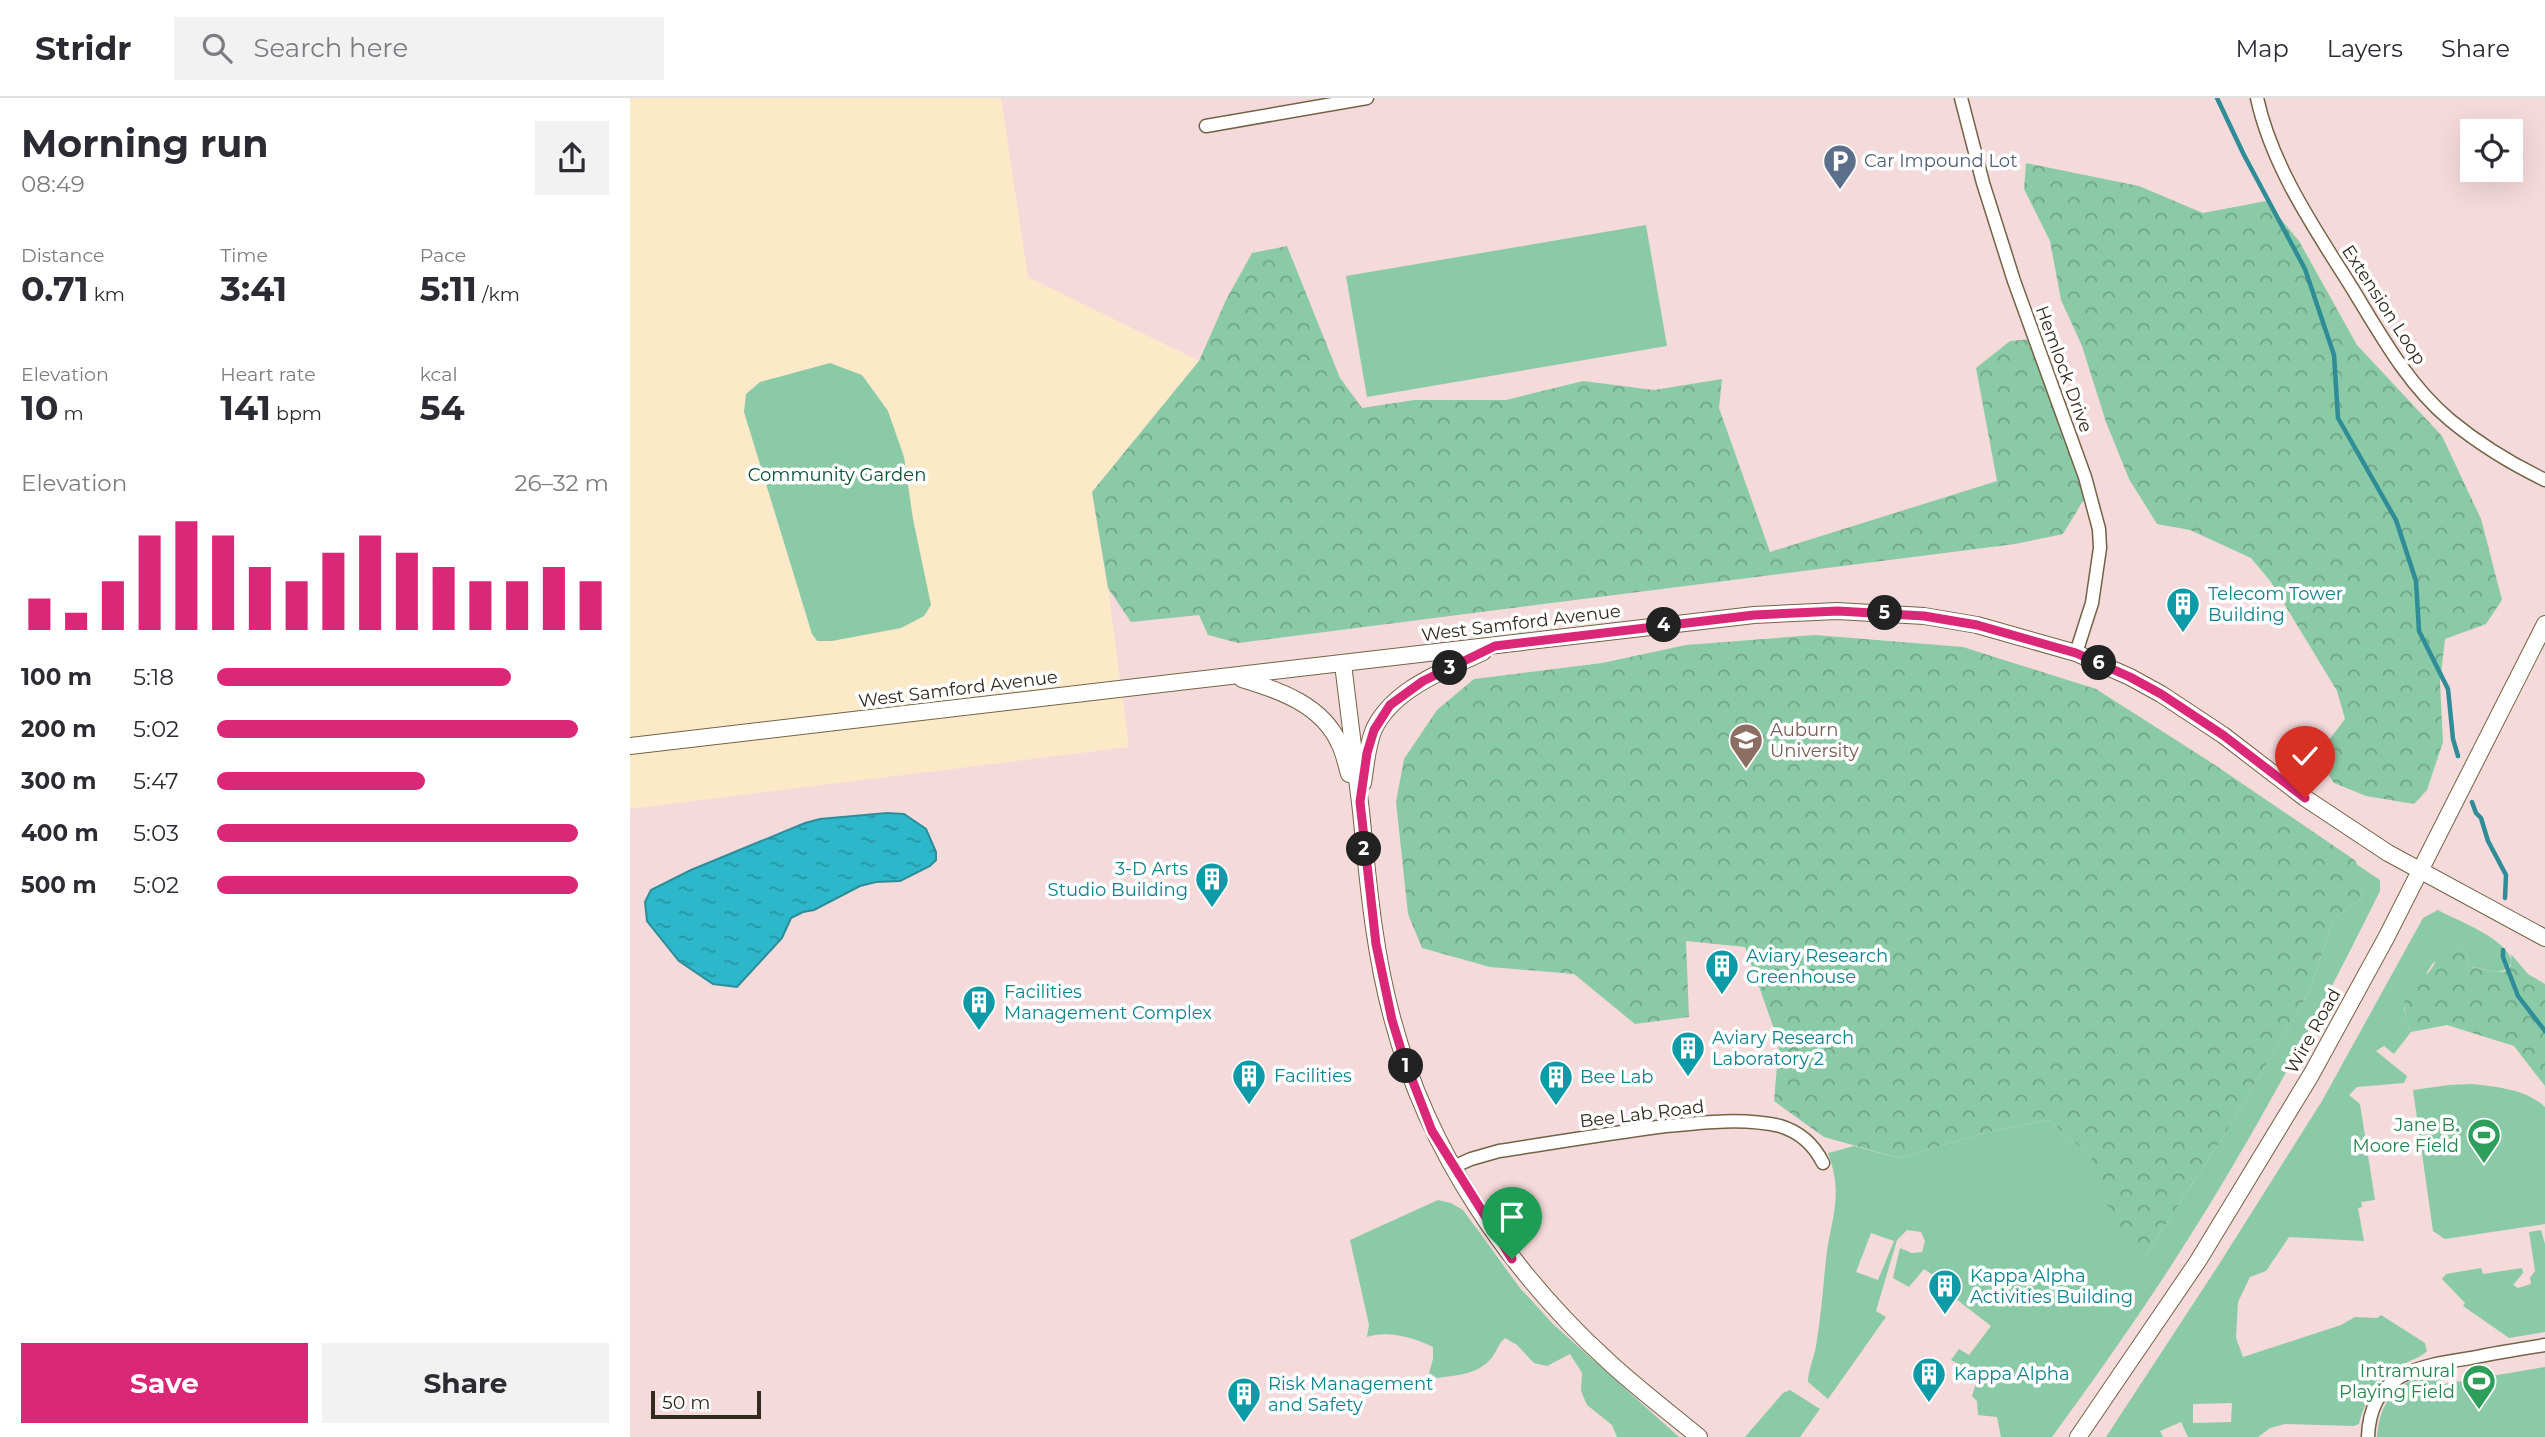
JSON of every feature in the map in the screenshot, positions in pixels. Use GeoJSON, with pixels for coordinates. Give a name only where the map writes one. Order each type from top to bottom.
{"type":"FeatureCollection","features":[{"type":"Feature","properties":{"kind":"street"},"geometry":{"type":"LineString","coordinates":[[1206,126],[1367,98]]}},
{"type":"Feature","properties":{"kind":"street","name":"Hemlock Drive"},"geometry":{"type":"LineString","coordinates":[[1961,98],[1994,220],[2085,477],[2099,529],[2101,548],[2092,603],[2076,653]]}},
{"type":"Feature","properties":{"kind":"street","name":"Extension Loop"},"geometry":{"type":"LineString","coordinates":[[2256,98],[2278,159],[2308,218],[2413,382],[2449,420],[2492,451],[2545,480]]}},
{"type":"Feature","properties":{"kind":"street","name":"West Samford Avenue"},"geometry":{"type":"LineString","coordinates":[[630,746],[1754,615],[1838,611],[1924,616],[1977,625],[2076,653],[2130,677],[2223,735],[2305,798],[2388,853],[2545,938]]}},
{"type":"Feature","properties":{"kind":"street","name":"Wire Road"},"geometry":{"type":"LineString","coordinates":[[2078,1437],[2198,1261],[2311,1075],[2545,624]]}},
{"type":"Feature","properties":{"kind":"street"},"geometry":{"type":"LineString","coordinates":[[1360,802],[1374,730],[1390,705],[1423,681],[1495,646]]}},
{"type":"Feature","properties":{"kind":"street"},"geometry":{"type":"LineString","coordinates":[[1343,664],[1376,944],[1392,1020],[1432,1131],[1512,1259],[1551,1304],[1609,1362],[1699,1437]]}},
{"type":"Feature","properties":{"kind":"street"},"geometry":{"type":"LineString","coordinates":[[1233,677],[1288,695],[1318,715],[1339,741],[1360,802]]}},
{"type":"Feature","properties":{"kind":"street","name":"Bee Lab Road"},"geometry":{"type":"LineString","coordinates":[[1453,1167],[1471,1158],[1499,1151],[1697,1123],[1749,1122],[1781,1127],[1803,1137],[1816,1150],[1823,1163]]}},
{"type":"Feature","properties":{"kind":"street"},"geometry":{"type":"LineString","coordinates":[[2368,1437],[2370,1417],[2378,1399],[2399,1376],[2422,1366],[2545,1345]]}},
{"type":"Feature","properties":{"kind":"shaded area","name":"Auburn University"},"geometry":{"type":"Polygon","coordinates":[[[1001,98],[2545,98],[2545,1437],[630,1437],[630,809],[1129,747],[1092,492],[1199,361],[1028,277],[1001,98]]]}},
{"type":"Feature","properties":{"kind":"green space"},"geometry":{"type":"Polygon","coordinates":[[[2026,163],[2139,186],[2203,213],[2266,201],[2299,241],[2357,345],[2442,436],[2481,519],[2502,600],[2486,624],[2445,639],[2440,682],[2443,742],[2427,790],[2414,804],[2366,796],[2334,783],[2316,757],[2345,719],[2337,691],[2271,582],[2251,558],[2190,530],[2157,524],[2129,479],[2106,422],[2082,346],[2061,300],[2050,241],[2024,189],[2026,163]]]}},
{"type":"Feature","properties":{"kind":"green space"},"geometry":{"type":"Polygon","coordinates":[[[1646,225],[1667,346],[1367,397],[1346,276],[1646,225]]]}},
{"type":"Feature","properties":{"kind":"green space"},"geometry":{"type":"Polygon","coordinates":[[[1287,246],[1340,378],[1362,408],[1414,400],[1506,400],[1583,381],[1654,390],[1722,379],[1719,408],[1770,552],[1997,481],[1976,368],[2010,341],[2035,339],[2089,491],[2063,534],[2015,544],[1238,643],[1208,635],[1199,615],[1131,622],[1108,588],[1092,492],[1199,361],[1226,300],[1252,253],[1287,246]]]}},
{"type":"Feature","properties":{"kind":"green space","name":"Community Garden"},"geometry":{"type":"Polygon","coordinates":[[[830,363],[862,375],[888,411],[904,457],[913,519],[931,605],[924,616],[901,628],[832,641],[817,641],[812,634],[744,412],[746,394],[760,382],[830,363]]]}},
{"type":"Feature","properties":{"kind":"green space"},"geometry":{"type":"Polygon","coordinates":[[[1815,635],[1963,647],[2096,689],[2212,763],[2356,861],[2363,898],[2333,919],[2309,992],[2225,1134],[2144,1257],[2119,1240],[2091,1157],[2049,1120],[1988,1132],[1899,1158],[1824,1137],[1774,1101],[1779,1043],[1745,947],[1686,941],[1689,1017],[1635,1024],[1574,974],[1490,967],[1422,948],[1408,914],[1396,802],[1404,759],[1437,710],[1474,679],[1602,663],[1686,645],[1815,635]]]}},
{"type":"Feature","properties":{"kind":"green space"},"geometry":{"type":"Polygon","coordinates":[[[2356,864],[2380,880],[2380,891],[2333,984],[2258,1123],[2176,1258],[2052,1437],[2001,1437],[1997,1417],[1978,1415],[1977,1401],[1972,1396],[1977,1380],[1966,1368],[1951,1360],[1959,1349],[1969,1355],[1991,1326],[1947,1292],[1947,1285],[1924,1269],[1909,1287],[1893,1278],[1900,1248],[1912,1253],[1922,1252],[1925,1241],[1921,1232],[1907,1230],[1897,1240],[1876,1311],[1886,1317],[1828,1399],[1808,1382],[1818,1335],[1835,1206],[1835,1182],[1828,1153],[1854,1146],[1899,1158],[1988,1132],[2049,1120],[2091,1157],[2144,1257],[2225,1134],[2309,992],[2333,919],[2363,898],[2356,864]],[[1871,1233],[1856,1272],[1878,1280],[1894,1241],[1871,1233]]]}},
{"type":"Feature","properties":{"kind":"green space"},"geometry":{"type":"Polygon","coordinates":[[[2438,910],[2469,925],[2502,946],[2512,962],[2498,971],[2469,967],[2466,952],[2458,948],[2433,963],[2404,1008],[2411,1032],[2394,1054],[2384,1046],[2376,1051],[2407,1076],[2404,1083],[2357,1087],[2349,1095],[2360,1104],[2375,1200],[2361,1202],[2362,1207],[2358,1208],[2364,1241],[2289,1237],[2266,1271],[2250,1277],[2238,1302],[2236,1338],[2243,1357],[2341,1325],[2355,1317],[2377,1318],[2381,1315],[2425,1343],[2427,1351],[2379,1382],[2369,1397],[2359,1424],[2354,1426],[2285,1424],[2270,1428],[2258,1437],[2188,1437],[2181,1422],[2160,1431],[2163,1437],[2106,1437],[2322,1101],[2423,918],[2438,910]],[[2232,1403],[2193,1404],[2193,1423],[2231,1422],[2232,1403]]]}},
{"type":"Feature","properties":{"kind":"green space"},"geometry":{"type":"Polygon","coordinates":[[[2448,947],[2466,952],[2469,967],[2498,972],[2509,969],[2511,954],[2528,974],[2545,984],[2545,1086],[2514,1046],[2447,1025],[2411,1032],[2405,1012],[2406,992],[2415,979],[2428,973],[2441,952],[2448,947]]]}},
{"type":"Feature","properties":{"kind":"green space","name":"Jane B. Moore Field"},"geometry":{"type":"Polygon","coordinates":[[[2472,1084],[2520,1093],[2545,1107],[2545,1224],[2445,1239],[2433,1231],[2413,1090],[2472,1084]]]}},
{"type":"Feature","properties":{"kind":"green space"},"geometry":{"type":"Polygon","coordinates":[[[1438,1200],[1463,1210],[1520,1288],[1553,1324],[1679,1437],[1617,1437],[1612,1425],[1587,1405],[1581,1391],[1582,1373],[1570,1354],[1547,1366],[1534,1363],[1517,1345],[1505,1338],[1488,1362],[1475,1371],[1437,1378],[1429,1373],[1433,1347],[1401,1336],[1383,1334],[1367,1337],[1369,1325],[1350,1240],[1438,1200]]]}},
{"type":"Feature","properties":{"kind":"green space"},"geometry":{"type":"Polygon","coordinates":[[[2541,1230],[2545,1244],[2545,1332],[2509,1338],[2463,1306],[2465,1303],[2442,1279],[2446,1274],[2481,1268],[2483,1274],[2522,1268],[2523,1273],[2513,1285],[2518,1288],[2531,1284],[2530,1278],[2535,1271],[2529,1232],[2541,1230]]]}},
{"type":"Feature","properties":{"kind":"green space","name":"Intramural Playing Field"},"geometry":{"type":"Polygon","coordinates":[[[2545,1367],[2545,1437],[2377,1437],[2379,1422],[2388,1400],[2404,1384],[2427,1374],[2441,1371],[2444,1384],[2545,1367]]]}},
{"type":"Feature","properties":{"kind":"green space"},"geometry":{"type":"Polygon","coordinates":[[[1790,1390],[1820,1409],[1800,1437],[1745,1437],[1783,1393],[1790,1390]]]}},
{"type":"Feature","properties":{"kind":"water"},"geometry":{"type":"Polygon","coordinates":[[[904,814],[926,829],[936,852],[936,860],[930,866],[900,881],[860,886],[814,910],[791,918],[782,938],[737,987],[713,984],[679,961],[647,921],[645,902],[651,890],[691,870],[805,823],[820,819],[904,814]]]}},
{"type":"Feature","properties":{"kind":"waterway"},"geometry":{"type":"LineString","coordinates":[[2217,98],[2305,269],[2334,355],[2338,418],[2396,520],[2416,581],[2419,631],[2448,689],[2453,739],[2458,756]]}},
{"type":"Feature","properties":{"kind":"waterway"},"geometry":{"type":"LineString","coordinates":[[2472,802],[2506,875],[2505,898]]}},
{"type":"Feature","properties":{"kind":"waterway"},"geometry":{"type":"LineString","coordinates":[[2503,950],[2503,957],[2518,996],[2545,1031]]}},
{"type":"Feature","properties":{"kind":"place","name":"Car Impound Lot"},"geometry":{"type":"Point","coordinates":[1840,191]}},
{"type":"Feature","properties":{"kind":"place","name":"Telecom Tower Building"},"geometry":{"type":"Point","coordinates":[2183,634]}},
{"type":"Feature","properties":{"kind":"place","name":"Auburn University"},"geometry":{"type":"Point","coordinates":[1746,770]}},
{"type":"Feature","properties":{"kind":"place","name":"3-D Arts Studio Building"},"geometry":{"type":"Point","coordinates":[1212,909]}},
{"type":"Feature","properties":{"kind":"place","name":"Aviary Research Greenhouse"},"geometry":{"type":"Point","coordinates":[1722,996]}},
{"type":"Feature","properties":{"kind":"place","name":"Facilities Management Complex"},"geometry":{"type":"Point","coordinates":[979,1032]}},
{"type":"Feature","properties":{"kind":"place","name":"Aviary Research Laboratory 2"},"geometry":{"type":"Point","coordinates":[1688,1078]}},
{"type":"Feature","properties":{"kind":"place","name":"Facilities"},"geometry":{"type":"Point","coordinates":[1249,1106]}},
{"type":"Feature","properties":{"kind":"place","name":"Bee Lab"},"geometry":{"type":"Point","coordinates":[1556,1107]}},
{"type":"Feature","properties":{"kind":"place","name":"Jane B. Moore Field"},"geometry":{"type":"Point","coordinates":[2484,1165]}},
{"type":"Feature","properties":{"kind":"place","name":"Kappa Alpha Activities Building"},"geometry":{"type":"Point","coordinates":[1945,1316]}},
{"type":"Feature","properties":{"kind":"place","name":"Kappa Alpha"},"geometry":{"type":"Point","coordinates":[1929,1404]}},
{"type":"Feature","properties":{"kind":"place","name":"Intramural Playing Field"},"geometry":{"type":"Point","coordinates":[2479,1411]}},
{"type":"Feature","properties":{"kind":"place","name":"Risk Management and Safety"},"geometry":{"type":"Point","coordinates":[1244,1424]}},
{"type":"Feature","properties":{"kind":"route"},"geometry":{"type":"LineString","coordinates":[[1512,1259],[1432,1131],[1392,1020],[1376,944],[1360,802],[1367,753],[1374,730],[1390,705],[1423,681],[1495,646],[1754,615],[1838,611],[1924,616],[1977,625],[2076,653],[2130,677],[2223,735],[2305,798]]}}]}
